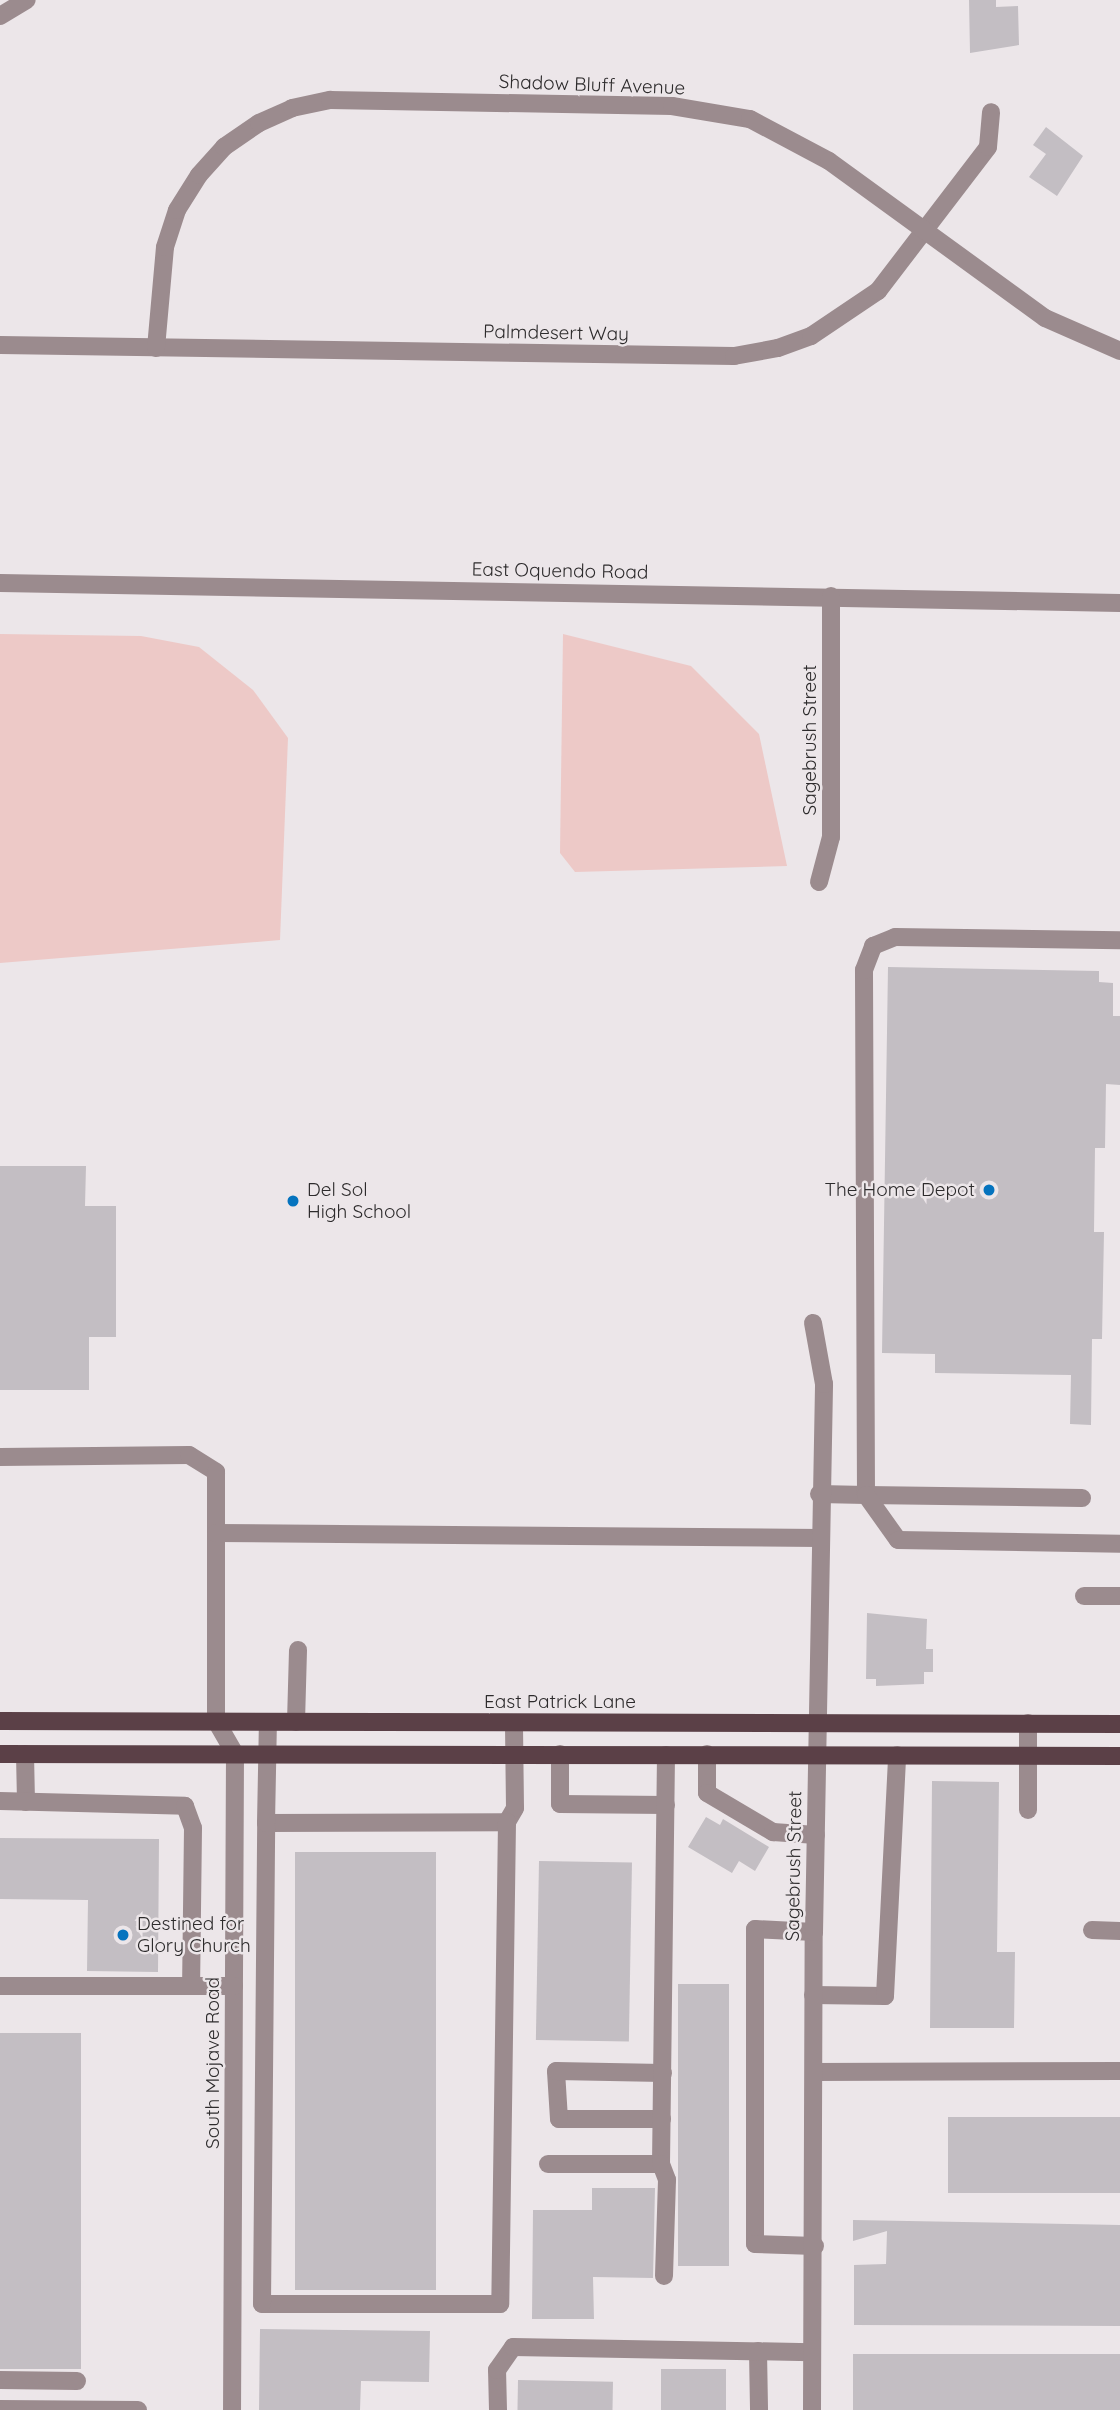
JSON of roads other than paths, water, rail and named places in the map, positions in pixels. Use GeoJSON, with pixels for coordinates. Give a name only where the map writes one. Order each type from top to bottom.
{"type":"FeatureCollection","features":[{"type":"Feature","properties":{"kind":"main road","name":"East Patrick Lane"},"geometry":{"type":"LineString","coordinates":[[0,1721],[1120,1724]]}},
{"type":"Feature","properties":{"kind":"main road"},"geometry":{"type":"LineString","coordinates":[[0,1754],[1120,1756]]}},
{"type":"Feature","properties":{"kind":"street"},"geometry":{"type":"LineString","coordinates":[[0,16],[27,0]]}},
{"type":"Feature","properties":{"kind":"street","name":"Shadow Bluff Avenue"},"geometry":{"type":"LineString","coordinates":[[156,348],[165,247],[177,210],[199,175],[225,147],[259,124],[292,108],[330,100],[672,106],[750,119],[829,161],[1045,318],[1120,351]]}},
{"type":"Feature","properties":{"kind":"street","name":"Palmdesert Way"},"geometry":{"type":"LineString","coordinates":[[0,345],[734,356],[811,336],[848,315],[878,291],[988,146],[991,112]]}},
{"type":"Feature","properties":{"kind":"street","name":"East Oquendo Road"},"geometry":{"type":"LineString","coordinates":[[0,583],[1120,603]]}},
{"type":"Feature","properties":{"kind":"street","name":"Sagebrush Street"},"geometry":{"type":"LineString","coordinates":[[819,882],[831,837],[831,596]]}},
{"type":"Feature","properties":{"kind":"street"},"geometry":{"type":"LineString","coordinates":[[1120,940],[895,937],[873,946],[864,970],[866,1495],[898,1541],[1120,1544]]}},
{"type":"Feature","properties":{"kind":"street","name":"Sagebrush Street"},"geometry":{"type":"LineString","coordinates":[[812,2410],[815,2246],[813,1995],[819,1494],[824,1384],[813,1323]]}},
{"type":"Feature","properties":{"kind":"street"},"geometry":{"type":"LineString","coordinates":[[0,1457],[190,1455],[216,1472],[216,1721],[235,1754]]}},
{"type":"Feature","properties":{"kind":"street"},"geometry":{"type":"LineString","coordinates":[[819,1494],[1082,1498]]}},
{"type":"Feature","properties":{"kind":"street"},"geometry":{"type":"LineString","coordinates":[[216,1533],[820,1538]]}},
{"type":"Feature","properties":{"kind":"street"},"geometry":{"type":"LineString","coordinates":[[1084,1596],[1120,1596]]}},
{"type":"Feature","properties":{"kind":"street"},"geometry":{"type":"LineString","coordinates":[[296,1722],[298,1650]]}},
{"type":"Feature","properties":{"kind":"street"},"geometry":{"type":"LineString","coordinates":[[268,1722],[262,2304],[500,2304],[507,1822],[515,1808],[514,1723]]}},
{"type":"Feature","properties":{"kind":"street"},"geometry":{"type":"LineString","coordinates":[[1028,1723],[1028,1810]]}},
{"type":"Feature","properties":{"kind":"street"},"geometry":{"type":"LineString","coordinates":[[25,1754],[26,1802]]}},
{"type":"Feature","properties":{"kind":"street","name":"South Mojave Road"},"geometry":{"type":"LineString","coordinates":[[232,2410],[235,1754]]}},
{"type":"Feature","properties":{"kind":"street"},"geometry":{"type":"LineString","coordinates":[[560,1754],[560,1804],[666,1805]]}},
{"type":"Feature","properties":{"kind":"street"},"geometry":{"type":"LineString","coordinates":[[707,1754],[708,1793],[773,1832],[816,1835]]}},
{"type":"Feature","properties":{"kind":"street"},"geometry":{"type":"LineString","coordinates":[[664,2276],[667,2180],[662,2164],[666,1755]]}},
{"type":"Feature","properties":{"kind":"street"},"geometry":{"type":"LineString","coordinates":[[813,1995],[885,1996],[897,1755]]}},
{"type":"Feature","properties":{"kind":"street"},"geometry":{"type":"LineString","coordinates":[[0,1801],[185,1805],[193,1828],[191,1985]]}},
{"type":"Feature","properties":{"kind":"street"},"geometry":{"type":"LineString","coordinates":[[266,1823],[507,1822]]}},
{"type":"Feature","properties":{"kind":"street"},"geometry":{"type":"LineString","coordinates":[[814,1933],[755,1929],[755,2244],[815,2246]]}},
{"type":"Feature","properties":{"kind":"street"},"geometry":{"type":"LineString","coordinates":[[1092,1930],[1120,1931]]}},
{"type":"Feature","properties":{"kind":"street"},"geometry":{"type":"LineString","coordinates":[[0,1986],[234,1986]]}},
{"type":"Feature","properties":{"kind":"street"},"geometry":{"type":"LineString","coordinates":[[662,2119],[559,2119],[556,2071],[663,2073]]}},
{"type":"Feature","properties":{"kind":"street"},"geometry":{"type":"LineString","coordinates":[[814,2072],[1120,2071]]}},
{"type":"Feature","properties":{"kind":"street"},"geometry":{"type":"LineString","coordinates":[[548,2164],[662,2164]]}},
{"type":"Feature","properties":{"kind":"street"},"geometry":{"type":"LineString","coordinates":[[498,2410],[497,2370],[513,2347],[812,2352]]}},
{"type":"Feature","properties":{"kind":"street"},"geometry":{"type":"LineString","coordinates":[[758,2351],[758,2410]]}},
{"type":"Feature","properties":{"kind":"street"},"geometry":{"type":"LineString","coordinates":[[0,2380],[77,2381]]}},
{"type":"Feature","properties":{"kind":"street"},"geometry":{"type":"LineString","coordinates":[[0,2409],[138,2410]]}},
{"type":"Feature","properties":{"kind":"place","name":"The Home Depot"},"geometry":{"type":"Point","coordinates":[989,1190]}},
{"type":"Feature","properties":{"kind":"place","name":"Del Sol High School"},"geometry":{"type":"Point","coordinates":[293,1201]}},
{"type":"Feature","properties":{"kind":"place","name":"Destined for Glory Church"},"geometry":{"type":"Point","coordinates":[123,1935]}}]}
